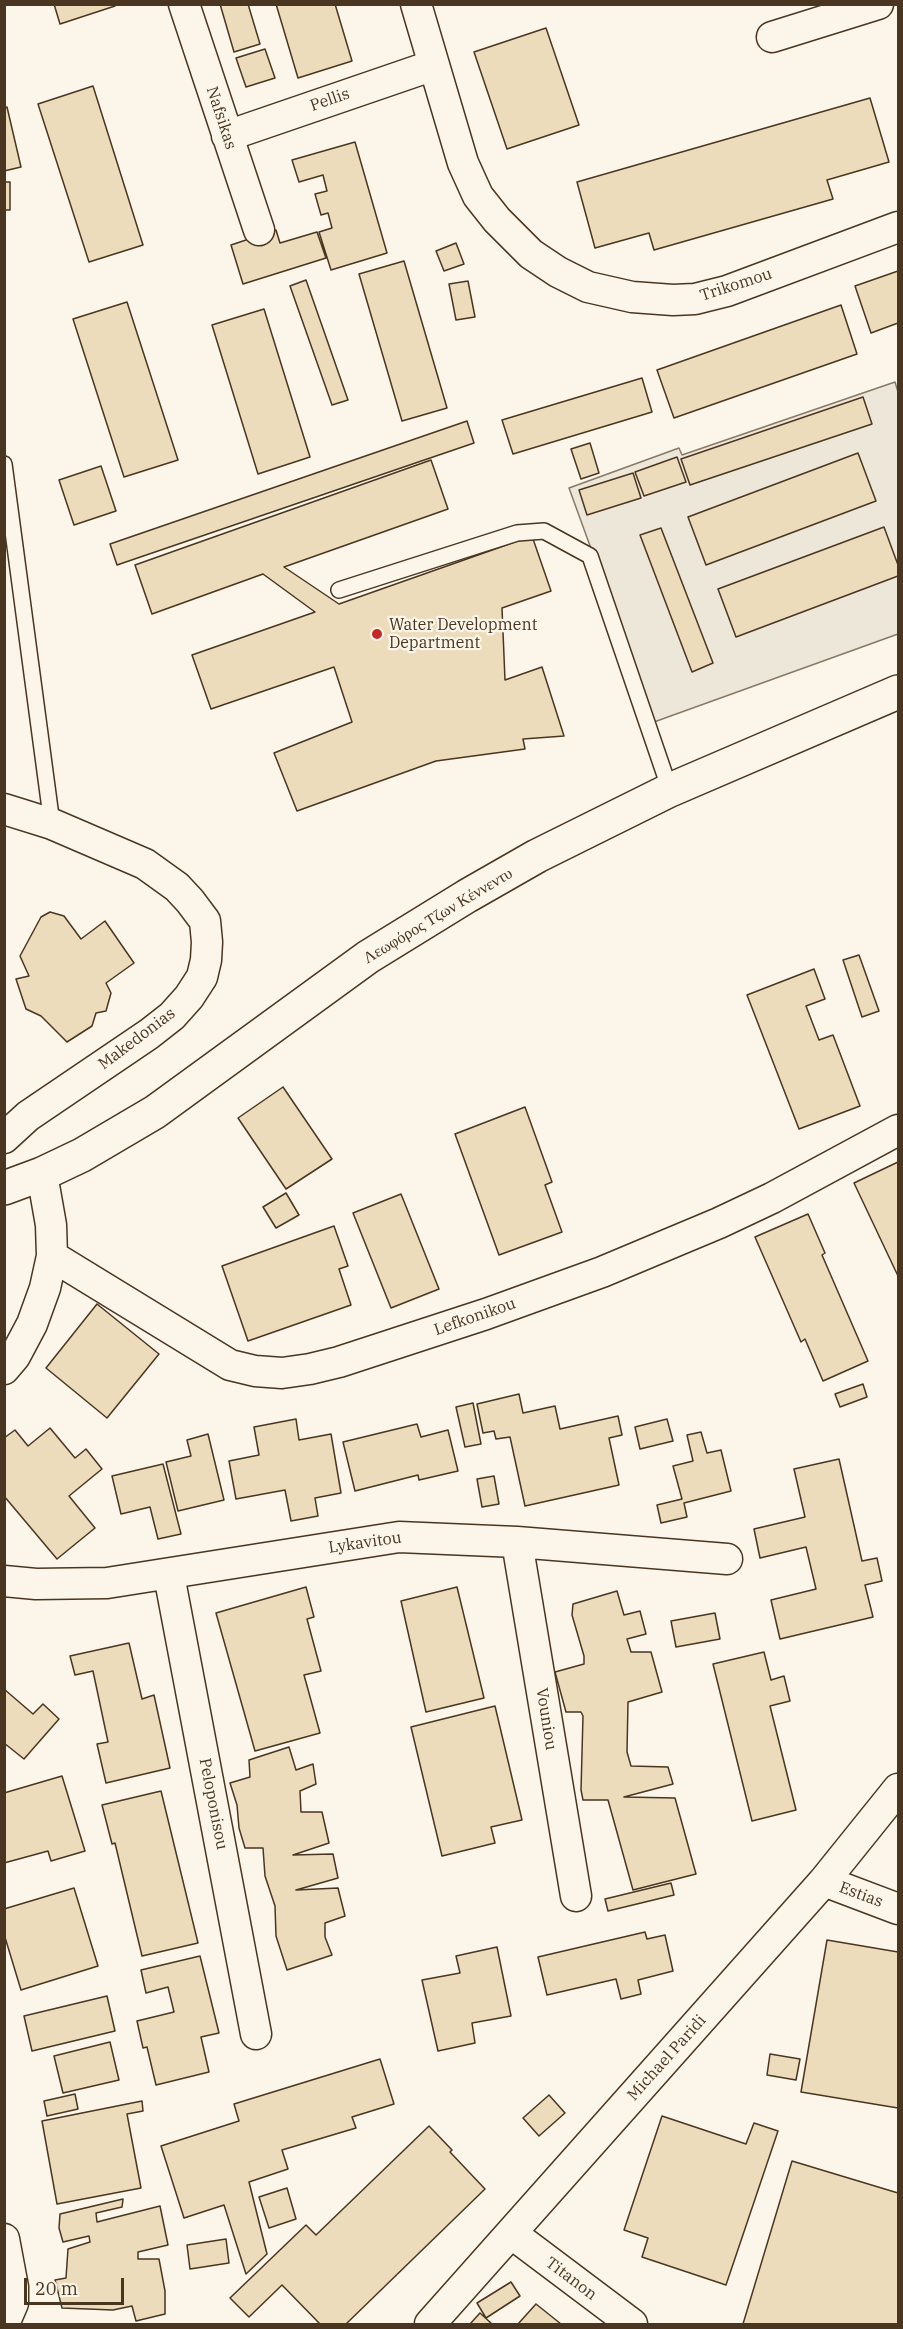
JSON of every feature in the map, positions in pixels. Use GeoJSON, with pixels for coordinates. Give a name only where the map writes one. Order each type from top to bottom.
{"type":"FeatureCollection","features":[{"type":"Feature","properties":{"kind":"main road","name":"Λεωφόρος Τζων Κέννεντυ"},"geometry":{"type":"LineString","coordinates":[[4,1188],[42,1174],[82,1155],[155,1112],[368,957],[537,856],[670,790],[898,692]]}},
{"type":"Feature","properties":{"kind":"street","name":"Nafsikas"},"geometry":{"type":"LineString","coordinates":[[184,4],[259,231]]}},
{"type":"Feature","properties":{"kind":"street","name":"Trikomou"},"geometry":{"type":"LineString","coordinates":[[416,4],[463,164],[478,196],[496,220],[531,254],[558,272],[588,286],[632,297],[673,300],[695,298],[726,291],[898,227]]}},
{"type":"Feature","properties":{"kind":"street"},"geometry":{"type":"LineString","coordinates":[[772,37],[878,4]]}},
{"type":"Feature","properties":{"kind":"street","name":"Pellis"},"geometry":{"type":"LineString","coordinates":[[227,136],[434,65]]}},
{"type":"Feature","properties":{"kind":"street","name":"Makedonias"},"geometry":{"type":"LineString","coordinates":[[4,809],[52,824],[145,864],[177,887],[205,921],[207,942],[202,977],[189,997],[172,1016],[37,1109],[4,1138]]}},
{"type":"Feature","properties":{"kind":"street","name":"Lefkonikou"},"geometry":{"type":"LineString","coordinates":[[52,1256],[230,1365],[255,1371],[273,1372],[310,1369],[339,1362],[486,1314],[602,1272],[772,1198],[898,1130]]}},
{"type":"Feature","properties":{"kind":"street"},"geometry":{"type":"LineString","coordinates":[[4,1369],[15,1356],[32,1324],[45,1288],[52,1256],[51,1225],[42,1174]]}},
{"type":"Feature","properties":{"kind":"street","name":"Lykavitou"},"geometry":{"type":"LineString","coordinates":[[4,1581],[36,1584],[107,1583],[399,1537],[517,1542],[727,1559]]}},
{"type":"Feature","properties":{"kind":"street","name":"Vouniou"},"geometry":{"type":"LineString","coordinates":[[517,1542],[576,1896]]}},
{"type":"Feature","properties":{"kind":"street","name":"Peloponisou"},"geometry":{"type":"LineString","coordinates":[[169,1575],[256,2034]]}},
{"type":"Feature","properties":{"kind":"street","name":"Michael Paridi"},"geometry":{"type":"LineString","coordinates":[[430,2325],[824,1881],[898,1789]]}},
{"type":"Feature","properties":{"kind":"street","name":"Estias"},"geometry":{"type":"LineString","coordinates":[[824,1881],[898,1909]]}},
{"type":"Feature","properties":{"kind":"street","name":"Titanon"},"geometry":{"type":"LineString","coordinates":[[511,2234],[632,2325]]}},
{"type":"Feature","properties":{"kind":"street"},"geometry":{"type":"LineString","coordinates":[[4,2239],[13,2287],[13,2303],[4,2324]]}},
{"type":"Feature","properties":{"kind":"lane"},"geometry":{"type":"LineString","coordinates":[[4,464],[52,824]]}},
{"type":"Feature","properties":{"kind":"lane"},"geometry":{"type":"LineString","coordinates":[[339,590],[517,533],[544,531],[590,556],[670,790]]}},
{"type":"Feature","properties":{"kind":"shaded area"},"geometry":{"type":"Polygon","coordinates":[[[895,382],[898,392],[898,634],[654,722],[569,488],[679,448],[682,455],[895,382]]]}},
{"type":"Feature","properties":{"kind":"building"},"geometry":{"type":"Polygon","coordinates":[[[54,4],[114,4],[115,6],[60,24],[54,4]]]}},
{"type":"Feature","properties":{"kind":"building"},"geometry":{"type":"Polygon","coordinates":[[[220,4],[248,4],[260,44],[234,52],[220,4]]]}},
{"type":"Feature","properties":{"kind":"building"},"geometry":{"type":"Polygon","coordinates":[[[276,4],[335,4],[352,61],[298,78],[276,4]]]}},
{"type":"Feature","properties":{"kind":"building"},"geometry":{"type":"Polygon","coordinates":[[[546,28],[579,125],[507,149],[474,52],[546,28]]]}},
{"type":"Feature","properties":{"kind":"building"},"geometry":{"type":"Polygon","coordinates":[[[265,49],[275,78],[246,87],[236,58],[265,49]]]}},
{"type":"Feature","properties":{"kind":"building"},"geometry":{"type":"Polygon","coordinates":[[[93,86],[143,245],[89,262],[38,104],[93,86]]]}},
{"type":"Feature","properties":{"kind":"building"},"geometry":{"type":"Polygon","coordinates":[[[870,98],[889,162],[827,180],[833,199],[654,250],[649,233],[595,248],[577,182],[870,98]]]}},
{"type":"Feature","properties":{"kind":"building"},"geometry":{"type":"Polygon","coordinates":[[[7,107],[21,167],[4,171],[4,108],[7,107]]]}},
{"type":"Feature","properties":{"kind":"building"},"geometry":{"type":"Polygon","coordinates":[[[355,142],[387,253],[331,270],[319,232],[332,228],[328,213],[321,215],[315,194],[327,191],[323,175],[299,182],[292,160],[355,142]]]}},
{"type":"Feature","properties":{"kind":"building"},"geometry":{"type":"Polygon","coordinates":[[[4,182],[10,182],[10,210],[4,210],[4,182]]]}},
{"type":"Feature","properties":{"kind":"building"},"geometry":{"type":"Polygon","coordinates":[[[276,230],[280,243],[317,232],[326,258],[243,284],[231,245],[276,230]]]}},
{"type":"Feature","properties":{"kind":"building"},"geometry":{"type":"Polygon","coordinates":[[[456,243],[464,264],[444,271],[436,251],[456,243]]]}},
{"type":"Feature","properties":{"kind":"building"},"geometry":{"type":"Polygon","coordinates":[[[404,261],[447,408],[402,421],[359,274],[404,261]]]}},
{"type":"Feature","properties":{"kind":"building"},"geometry":{"type":"Polygon","coordinates":[[[898,271],[898,323],[871,333],[855,286],[898,271]]]}},
{"type":"Feature","properties":{"kind":"building"},"geometry":{"type":"Polygon","coordinates":[[[306,280],[348,400],[332,405],[290,286],[306,280]]]}},
{"type":"Feature","properties":{"kind":"building"},"geometry":{"type":"Polygon","coordinates":[[[468,281],[475,317],[456,320],[449,284],[468,281]]]}},
{"type":"Feature","properties":{"kind":"building"},"geometry":{"type":"Polygon","coordinates":[[[127,302],[178,460],[124,477],[73,319],[127,302]]]}},
{"type":"Feature","properties":{"kind":"building"},"geometry":{"type":"Polygon","coordinates":[[[841,305],[857,354],[674,418],[657,370],[841,305]]]}},
{"type":"Feature","properties":{"kind":"building"},"geometry":{"type":"Polygon","coordinates":[[[264,309],[310,457],[258,474],[212,325],[264,309]]]}},
{"type":"Feature","properties":{"kind":"building"},"geometry":{"type":"Polygon","coordinates":[[[642,378],[652,412],[513,454],[502,420],[642,378]]]}},
{"type":"Feature","properties":{"kind":"building"},"geometry":{"type":"Polygon","coordinates":[[[863,397],[872,424],[690,485],[681,459],[863,397]]]}},
{"type":"Feature","properties":{"kind":"building"},"geometry":{"type":"Polygon","coordinates":[[[467,421],[474,443],[117,565],[110,544],[467,421]]]}},
{"type":"Feature","properties":{"kind":"building"},"geometry":{"type":"Polygon","coordinates":[[[590,443],[599,473],[581,479],[571,449],[590,443]]]}},
{"type":"Feature","properties":{"kind":"building"},"geometry":{"type":"Polygon","coordinates":[[[858,453],[876,501],[706,565],[688,517],[858,453]]]}},
{"type":"Feature","properties":{"kind":"building"},"geometry":{"type":"Polygon","coordinates":[[[677,457],[686,482],[644,496],[635,472],[677,457]]]}},
{"type":"Feature","properties":{"kind":"building","name":"Water Development Department"},"geometry":{"type":"Polygon","coordinates":[[[431,460],[448,509],[284,567],[339,604],[532,536],[551,591],[502,608],[505,680],[542,667],[564,736],[523,739],[525,749],[436,761],[297,811],[274,753],[352,722],[334,667],[211,709],[192,655],[315,612],[263,574],[152,614],[135,565],[431,460]]]}},
{"type":"Feature","properties":{"kind":"building"},"geometry":{"type":"Polygon","coordinates":[[[101,466],[116,511],[74,525],[59,480],[101,466]]]}},
{"type":"Feature","properties":{"kind":"building"},"geometry":{"type":"Polygon","coordinates":[[[633,473],[641,498],[587,515],[579,490],[633,473]]]}},
{"type":"Feature","properties":{"kind":"building"},"geometry":{"type":"Polygon","coordinates":[[[884,527],[898,565],[898,576],[736,637],[718,589],[884,527]]]}},
{"type":"Feature","properties":{"kind":"building"},"geometry":{"type":"Polygon","coordinates":[[[661,528],[713,663],[692,672],[640,535],[661,528]]]}},
{"type":"Feature","properties":{"kind":"building"},"geometry":{"type":"Polygon","coordinates":[[[50,912],[64,916],[81,939],[105,921],[134,963],[106,983],[111,993],[106,1011],[96,1013],[92,1026],[67,1042],[41,1016],[26,1009],[16,979],[29,976],[20,956],[41,917],[50,912]]]}},
{"type":"Feature","properties":{"kind":"building"},"geometry":{"type":"Polygon","coordinates":[[[859,955],[879,1011],[862,1017],[843,960],[859,955]]]}},
{"type":"Feature","properties":{"kind":"building"},"geometry":{"type":"Polygon","coordinates":[[[814,969],[825,999],[806,1006],[819,1040],[833,1035],[860,1106],[799,1129],[747,995],[814,969]]]}},
{"type":"Feature","properties":{"kind":"building"},"geometry":{"type":"Polygon","coordinates":[[[283,1087],[332,1159],[286,1189],[238,1118],[283,1087]]]}},
{"type":"Feature","properties":{"kind":"building"},"geometry":{"type":"Polygon","coordinates":[[[525,1107],[552,1182],[545,1185],[562,1232],[499,1255],[455,1134],[525,1107]]]}},
{"type":"Feature","properties":{"kind":"building"},"geometry":{"type":"Polygon","coordinates":[[[898,1162],[898,1276],[854,1183],[898,1162]]]}},
{"type":"Feature","properties":{"kind":"building"},"geometry":{"type":"Polygon","coordinates":[[[286,1193],[299,1215],[276,1228],[263,1207],[286,1193]]]}},
{"type":"Feature","properties":{"kind":"building"},"geometry":{"type":"Polygon","coordinates":[[[401,1194],[439,1289],[391,1308],[353,1213],[401,1194]]]}},
{"type":"Feature","properties":{"kind":"building"},"geometry":{"type":"Polygon","coordinates":[[[808,1214],[825,1253],[822,1255],[868,1361],[823,1381],[805,1339],[801,1342],[755,1237],[808,1214]]]}},
{"type":"Feature","properties":{"kind":"building"},"geometry":{"type":"Polygon","coordinates":[[[334,1226],[348,1266],[339,1269],[351,1305],[248,1341],[222,1266],[334,1226]]]}},
{"type":"Feature","properties":{"kind":"building"},"geometry":{"type":"Polygon","coordinates":[[[97,1304],[159,1354],[107,1418],[46,1368],[97,1304]]]}},
{"type":"Feature","properties":{"kind":"building"},"geometry":{"type":"Polygon","coordinates":[[[863,1384],[867,1397],[840,1407],[835,1394],[863,1384]]]}},
{"type":"Feature","properties":{"kind":"building"},"geometry":{"type":"Polygon","coordinates":[[[519,1394],[523,1413],[555,1406],[560,1429],[618,1416],[622,1435],[609,1438],[619,1485],[525,1506],[510,1437],[496,1439],[494,1431],[483,1433],[477,1404],[519,1394]]]}},
{"type":"Feature","properties":{"kind":"building"},"geometry":{"type":"Polygon","coordinates":[[[473,1403],[481,1444],[465,1447],[456,1407],[473,1403]]]}},
{"type":"Feature","properties":{"kind":"building"},"geometry":{"type":"Polygon","coordinates":[[[296,1419],[299,1440],[331,1434],[341,1493],[315,1498],[318,1516],[291,1521],[285,1490],[236,1499],[229,1461],[259,1455],[254,1427],[296,1419]]]}},
{"type":"Feature","properties":{"kind":"building"},"geometry":{"type":"Polygon","coordinates":[[[667,1419],[673,1441],[640,1449],[635,1427],[667,1419]]]}},
{"type":"Feature","properties":{"kind":"building"},"geometry":{"type":"Polygon","coordinates":[[[417,1424],[421,1437],[448,1430],[458,1471],[419,1480],[418,1475],[355,1491],[343,1442],[417,1424]]]}},
{"type":"Feature","properties":{"kind":"building"},"geometry":{"type":"Polygon","coordinates":[[[50,1428],[75,1458],[86,1449],[102,1469],[69,1496],[95,1528],[57,1559],[4,1496],[4,1438],[15,1430],[28,1446],[50,1428]]]}},
{"type":"Feature","properties":{"kind":"building"},"geometry":{"type":"Polygon","coordinates":[[[701,1432],[707,1453],[721,1450],[731,1491],[684,1503],[687,1517],[661,1523],[657,1505],[682,1499],[673,1466],[693,1461],[687,1435],[701,1432]]]}},
{"type":"Feature","properties":{"kind":"building"},"geometry":{"type":"Polygon","coordinates":[[[208,1434],[224,1500],[178,1511],[166,1462],[191,1456],[187,1440],[208,1434]]]}},
{"type":"Feature","properties":{"kind":"building"},"geometry":{"type":"Polygon","coordinates":[[[839,1459],[862,1561],[877,1558],[882,1581],[865,1585],[873,1617],[780,1639],[771,1600],[816,1589],[806,1547],[760,1558],[754,1529],[805,1517],[794,1469],[839,1459]]]}},
{"type":"Feature","properties":{"kind":"building"},"geometry":{"type":"Polygon","coordinates":[[[163,1464],[181,1534],[158,1539],[150,1507],[121,1514],[112,1476],[163,1464]]]}},
{"type":"Feature","properties":{"kind":"building"},"geometry":{"type":"Polygon","coordinates":[[[494,1476],[499,1504],[482,1507],[477,1479],[494,1476]]]}},
{"type":"Feature","properties":{"kind":"building"},"geometry":{"type":"Polygon","coordinates":[[[306,1587],[314,1617],[307,1619],[321,1671],[304,1675],[320,1733],[255,1751],[216,1613],[306,1587]]]}},
{"type":"Feature","properties":{"kind":"building"},"geometry":{"type":"Polygon","coordinates":[[[457,1587],[484,1698],[426,1712],[401,1601],[457,1587]]]}},
{"type":"Feature","properties":{"kind":"building"},"geometry":{"type":"Polygon","coordinates":[[[617,1591],[624,1615],[640,1611],[646,1634],[627,1639],[631,1652],[651,1652],[662,1692],[628,1702],[627,1752],[631,1766],[668,1767],[673,1784],[624,1797],[675,1798],[696,1874],[633,1890],[608,1800],[583,1800],[581,1790],[583,1716],[581,1712],[566,1712],[555,1672],[584,1664],[584,1656],[572,1615],[573,1604],[617,1591]]]}},
{"type":"Feature","properties":{"kind":"building"},"geometry":{"type":"Polygon","coordinates":[[[715,1613],[720,1639],[676,1647],[671,1621],[715,1613]]]}},
{"type":"Feature","properties":{"kind":"building"},"geometry":{"type":"Polygon","coordinates":[[[129,1643],[142,1699],[154,1695],[170,1768],[106,1783],[97,1744],[108,1742],[93,1671],[75,1675],[70,1656],[129,1643]]]}},
{"type":"Feature","properties":{"kind":"building"},"geometry":{"type":"Polygon","coordinates":[[[764,1652],[771,1680],[784,1676],[790,1701],[770,1706],[796,1810],[752,1821],[713,1664],[764,1652]]]}},
{"type":"Feature","properties":{"kind":"building"},"geometry":{"type":"Polygon","coordinates":[[[4,1689],[33,1714],[43,1704],[59,1719],[24,1759],[4,1743],[4,1689]]]}},
{"type":"Feature","properties":{"kind":"building"},"geometry":{"type":"Polygon","coordinates":[[[495,1706],[522,1820],[491,1827],[495,1843],[442,1856],[411,1727],[495,1706]]]}},
{"type":"Feature","properties":{"kind":"building"},"geometry":{"type":"Polygon","coordinates":[[[289,1747],[296,1770],[313,1764],[316,1784],[300,1791],[301,1812],[322,1812],[329,1843],[293,1855],[333,1854],[338,1878],[296,1890],[338,1888],[345,1916],[325,1923],[325,1937],[332,1955],[287,1970],[276,1936],[275,1906],[265,1876],[263,1848],[245,1848],[239,1828],[237,1805],[230,1783],[250,1777],[249,1760],[289,1747]]]}},
{"type":"Feature","properties":{"kind":"building"},"geometry":{"type":"Polygon","coordinates":[[[62,1776],[85,1851],[51,1861],[48,1851],[4,1863],[4,1793],[62,1776]]]}},
{"type":"Feature","properties":{"kind":"building"},"geometry":{"type":"Polygon","coordinates":[[[161,1791],[198,1943],[142,1956],[115,1843],[112,1844],[102,1805],[161,1791]]]}},
{"type":"Feature","properties":{"kind":"building"},"geometry":{"type":"Polygon","coordinates":[[[671,1883],[674,1895],[608,1911],[605,1899],[671,1883]]]}},
{"type":"Feature","properties":{"kind":"building"},"geometry":{"type":"Polygon","coordinates":[[[74,1888],[98,1966],[21,1990],[4,1934],[4,1909],[74,1888]]]}},
{"type":"Feature","properties":{"kind":"building"},"geometry":{"type":"Polygon","coordinates":[[[645,1932],[647,1939],[665,1935],[673,1971],[638,1980],[641,1994],[621,1999],[616,1979],[547,1995],[538,1957],[645,1932]]]}},
{"type":"Feature","properties":{"kind":"building"},"geometry":{"type":"Polygon","coordinates":[[[827,1940],[898,1952],[898,2108],[801,2092],[827,1940]]]}},
{"type":"Feature","properties":{"kind":"building"},"geometry":{"type":"Polygon","coordinates":[[[497,1947],[511,2016],[472,2023],[475,2043],[438,2051],[422,1980],[460,1973],[456,1956],[497,1947]]]}},
{"type":"Feature","properties":{"kind":"building"},"geometry":{"type":"Polygon","coordinates":[[[200,1956],[219,2033],[201,2037],[209,2072],[156,2085],[147,2047],[143,2048],[137,2021],[174,2012],[168,1987],[146,1993],[141,1970],[200,1956]]]}},
{"type":"Feature","properties":{"kind":"building"},"geometry":{"type":"Polygon","coordinates":[[[107,1996],[115,2031],[32,2051],[24,2016],[107,1996]]]}},
{"type":"Feature","properties":{"kind":"building"},"geometry":{"type":"Polygon","coordinates":[[[110,2042],[119,2080],[63,2093],[54,2056],[110,2042]]]}},
{"type":"Feature","properties":{"kind":"building"},"geometry":{"type":"Polygon","coordinates":[[[770,2054],[800,2059],[796,2080],[767,2075],[770,2054]]]}},
{"type":"Feature","properties":{"kind":"building"},"geometry":{"type":"Polygon","coordinates":[[[380,2059],[394,2104],[352,2117],[356,2128],[282,2150],[288,2169],[249,2182],[267,2254],[246,2274],[224,2205],[184,2218],[161,2146],[239,2121],[234,2104],[380,2059]]]}},
{"type":"Feature","properties":{"kind":"building"},"geometry":{"type":"Polygon","coordinates":[[[75,2094],[78,2109],[47,2116],[44,2101],[75,2094]]]}},
{"type":"Feature","properties":{"kind":"building"},"geometry":{"type":"Polygon","coordinates":[[[549,2095],[565,2113],[539,2136],[523,2118],[549,2095]]]}},
{"type":"Feature","properties":{"kind":"building"},"geometry":{"type":"Polygon","coordinates":[[[142,2101],[143,2111],[127,2114],[141,2188],[57,2204],[42,2121],[142,2101]]]}},
{"type":"Feature","properties":{"kind":"building"},"geometry":{"type":"Polygon","coordinates":[[[662,2116],[746,2144],[754,2123],[778,2131],[726,2285],[642,2257],[648,2238],[624,2230],[662,2116]]]}},
{"type":"Feature","properties":{"kind":"building"},"geometry":{"type":"Polygon","coordinates":[[[429,2126],[485,2189],[346,2324],[320,2324],[282,2285],[249,2317],[230,2298],[306,2225],[316,2235],[429,2126]]]}},
{"type":"Feature","properties":{"kind":"building"},"geometry":{"type":"Polygon","coordinates":[[[792,2161],[898,2193],[898,2324],[743,2324],[792,2161]]]}},
{"type":"Feature","properties":{"kind":"building"},"geometry":{"type":"Polygon","coordinates":[[[287,2188],[296,2219],[269,2228],[259,2197],[287,2188]]]}},
{"type":"Feature","properties":{"kind":"building"},"geometry":{"type":"Polygon","coordinates":[[[123,2199],[122,2207],[96,2213],[97,2222],[160,2206],[168,2245],[138,2252],[138,2259],[159,2259],[165,2291],[165,2314],[136,2321],[132,2306],[113,2310],[62,2308],[55,2280],[66,2278],[68,2249],[90,2242],[89,2236],[63,2242],[59,2228],[60,2214],[123,2199]]]}},
{"type":"Feature","properties":{"kind":"building"},"geometry":{"type":"Polygon","coordinates":[[[226,2239],[229,2263],[190,2269],[187,2245],[226,2239]]]}},
{"type":"Feature","properties":{"kind":"building"},"geometry":{"type":"Polygon","coordinates":[[[511,2282],[520,2296],[486,2318],[477,2303],[511,2282]]]}},
{"type":"Feature","properties":{"kind":"building"},"geometry":{"type":"Polygon","coordinates":[[[536,2304],[561,2324],[518,2324],[536,2304]]]}},
{"type":"Feature","properties":{"kind":"building"},"geometry":{"type":"Polygon","coordinates":[[[480,2313],[492,2324],[470,2324],[480,2313]]]}},
{"type":"Feature","properties":{"kind":"place","name":"Water Development Department"},"geometry":{"type":"Point","coordinates":[377,634]}}]}
